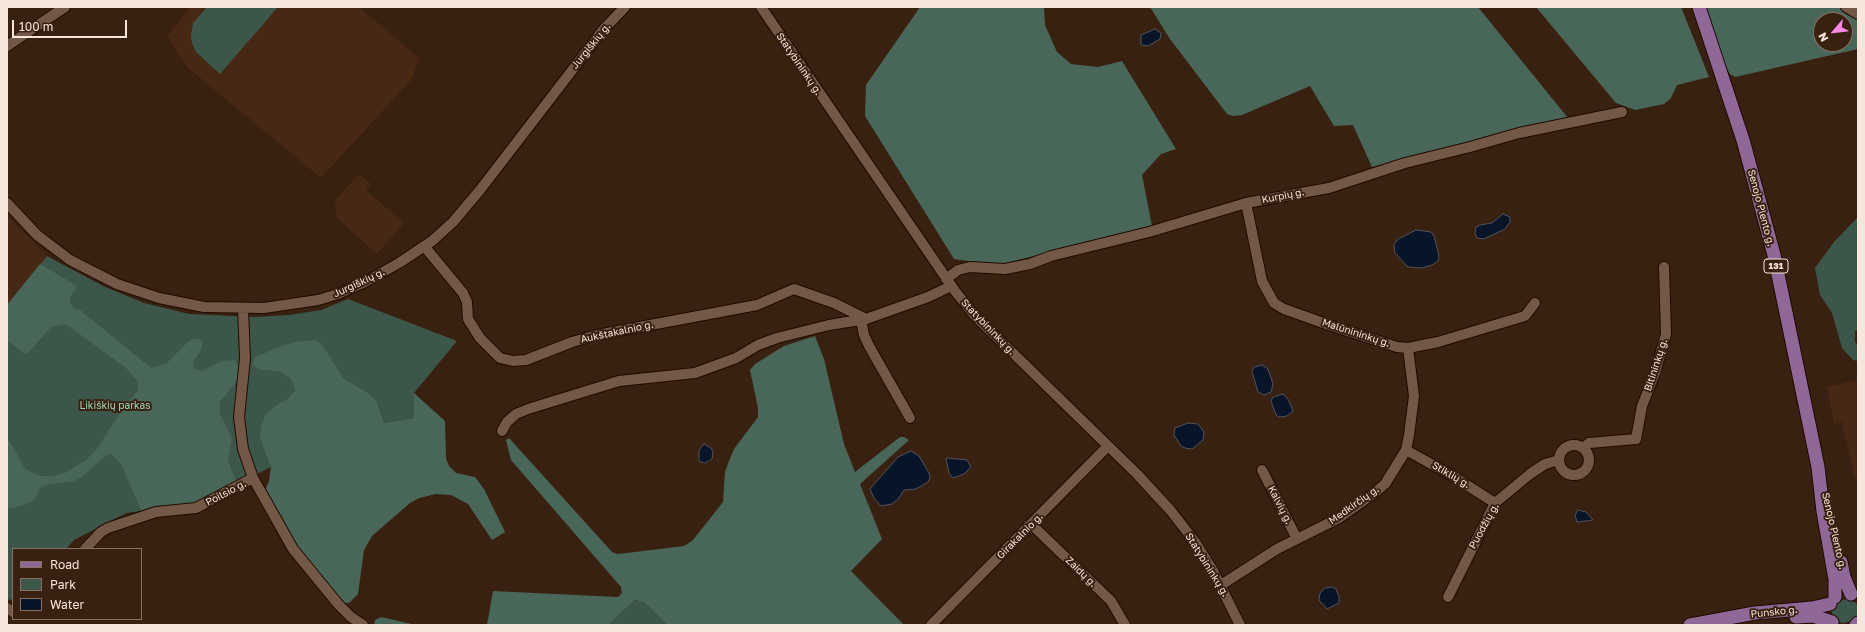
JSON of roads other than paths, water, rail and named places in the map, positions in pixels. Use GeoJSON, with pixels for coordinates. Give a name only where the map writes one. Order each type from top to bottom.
{"type":"FeatureCollection","features":[{"type":"Feature","properties":{"kind":"main road","name":"Senojo Plento g."},"geometry":{"type":"LineString","coordinates":[[1699,7],[1743,140],[1774,255],[1818,467],[1830,511],[1844,577],[1855,597]]}},
{"type":"Feature","properties":{"kind":"main road","name":"Senojo Plento g."},"geometry":{"type":"LineString","coordinates":[[1818,467],[1823,511],[1835,579],[1829,616],[1834,623]]}},
{"type":"Feature","properties":{"kind":"main road","name":"Punsko g."},"geometry":{"type":"LineString","coordinates":[[1690,625],[1755,614],[1812,608],[1846,593],[1855,597]]}},
{"type":"Feature","properties":{"kind":"main road","name":"Punsko g."},"geometry":{"type":"LineString","coordinates":[[1719,620],[1755,620],[1813,616],[1834,623]]}},
{"type":"Feature","properties":{"kind":"street"},"geometry":{"type":"LineString","coordinates":[[7,46],[65,7]]}},
{"type":"Feature","properties":{"kind":"street","name":"Jurgiškių g."},"geometry":{"type":"LineString","coordinates":[[7,204],[27,225],[55,250],[88,270],[117,284],[159,298],[204,307],[264,308],[298,304],[338,294],[379,275],[424,246],[452,222],[480,190],[603,30],[625,7]]}},
{"type":"Feature","properties":{"kind":"street","name":"Statybininkų g."},"geometry":{"type":"LineString","coordinates":[[761,7],[948,282],[975,316],[1141,478],[1170,511],[1195,542],[1221,585],[1240,625]]}},
{"type":"Feature","properties":{"kind":"street"},"geometry":{"type":"LineString","coordinates":[[1846,7],[1858,14]]}},
{"type":"Feature","properties":{"kind":"street","name":"Kurpių g."},"geometry":{"type":"LineString","coordinates":[[948,282],[958,270],[970,268],[1005,269],[1030,264],[1051,256],[1149,232],[1246,203],[1329,188],[1405,163],[1470,147],[1519,132],[1622,112]]}},
{"type":"Feature","properties":{"kind":"street","name":"Malūnininkų g."},"geometry":{"type":"LineString","coordinates":[[1246,203],[1262,281],[1274,303],[1284,309],[1329,325],[1397,347],[1408,348],[1438,342],[1525,316],[1535,303]]}},
{"type":"Feature","properties":{"kind":"street","name":"Aukštakalnio g."},"geometry":{"type":"LineString","coordinates":[[424,246],[463,293],[467,302],[468,319],[480,338],[500,358],[513,361],[526,360],[572,342],[597,335],[757,305],[794,288],[834,303],[863,319]]}},
{"type":"Feature","properties":{"kind":"street","name":"Bitininkų g."},"geometry":{"type":"LineString","coordinates":[[1583,448],[1589,444],[1636,438],[1642,406],[1655,373],[1666,334],[1664,267]]}},
{"type":"Feature","properties":{"kind":"street"},"geometry":{"type":"LineString","coordinates":[[502,431],[516,414],[528,409],[619,381],[695,373],[731,360],[758,345],[777,338],[828,325],[863,319],[928,297],[948,282]]}},
{"type":"Feature","properties":{"kind":"street","name":"Poilsio g."},"geometry":{"type":"LineString","coordinates":[[86,548],[101,532],[108,528],[156,512],[196,508],[253,478],[243,449],[239,417],[245,358],[243,308]]}},
{"type":"Feature","properties":{"kind":"street"},"geometry":{"type":"LineString","coordinates":[[863,319],[864,335],[869,346],[910,418]]}},
{"type":"Feature","properties":{"kind":"street","name":"Medkirčių g."},"geometry":{"type":"LineString","coordinates":[[1221,585],[1276,549],[1339,518],[1385,484],[1406,450],[1409,435],[1414,396],[1408,348]]}},
{"type":"Feature","properties":{"kind":"street"},"geometry":{"type":"LineString","coordinates":[[1574,445],[1583,448],[1586,451],[1589,460],[1583,472],[1574,474],[1566,472],[1562,469],[1559,460],[1565,448],[1574,445]]}},
{"type":"Feature","properties":{"kind":"street","name":"Girakalnio g."},"geometry":{"type":"LineString","coordinates":[[930,625],[1108,446]]}},
{"type":"Feature","properties":{"kind":"street","name":"Stiklių g."},"geometry":{"type":"LineString","coordinates":[[1406,450],[1451,475],[1495,503]]}},
{"type":"Feature","properties":{"kind":"street","name":"Puodžių g."},"geometry":{"type":"LineString","coordinates":[[1448,597],[1495,503],[1535,470],[1545,464],[1559,460]]}},
{"type":"Feature","properties":{"kind":"street","name":"Kalvių g."},"geometry":{"type":"LineString","coordinates":[[1262,470],[1297,539]]}},
{"type":"Feature","properties":{"kind":"street"},"geometry":{"type":"LineString","coordinates":[[253,478],[293,549],[338,604],[351,617],[362,625]]}},
{"type":"Feature","properties":{"kind":"street","name":"Zaidų g."},"geometry":{"type":"LineString","coordinates":[[1031,524],[1111,601],[1125,625]]}},
{"type":"Feature","properties":{"kind":"water"},"geometry":{"type":"Polygon","coordinates":[[[1155,29],[1161,33],[1160,39],[1148,46],[1141,45],[1141,35],[1155,29]]]}},
{"type":"Feature","properties":{"kind":"water"},"geometry":{"type":"Polygon","coordinates":[[[1503,214],[1510,217],[1510,222],[1505,229],[1484,239],[1477,238],[1475,233],[1476,227],[1492,223],[1503,214]]]}},
{"type":"Feature","properties":{"kind":"water"},"geometry":{"type":"Polygon","coordinates":[[[1416,230],[1431,232],[1434,236],[1439,256],[1438,261],[1432,265],[1422,268],[1408,267],[1395,253],[1394,245],[1398,239],[1416,230]]]}},
{"type":"Feature","properties":{"kind":"water"},"geometry":{"type":"Polygon","coordinates":[[[1262,365],[1268,369],[1273,384],[1271,392],[1264,395],[1258,392],[1252,371],[1254,367],[1262,365]]]}},
{"type":"Feature","properties":{"kind":"water"},"geometry":{"type":"Polygon","coordinates":[[[1283,394],[1288,399],[1293,411],[1287,416],[1279,417],[1276,415],[1271,401],[1273,397],[1283,394]]]}},
{"type":"Feature","properties":{"kind":"water"},"geometry":{"type":"Polygon","coordinates":[[[1188,423],[1198,424],[1204,432],[1203,440],[1192,449],[1181,446],[1174,435],[1175,428],[1188,423]]]}},
{"type":"Feature","properties":{"kind":"water"},"geometry":{"type":"Polygon","coordinates":[[[704,444],[711,448],[713,452],[712,459],[705,463],[700,462],[699,459],[699,450],[704,444]]]}},
{"type":"Feature","properties":{"kind":"water"},"geometry":{"type":"Polygon","coordinates":[[[911,451],[919,456],[929,473],[930,478],[928,482],[916,489],[904,490],[899,498],[892,504],[881,506],[874,498],[870,489],[898,457],[911,451]]]}},
{"type":"Feature","properties":{"kind":"water"},"geometry":{"type":"Polygon","coordinates":[[[947,458],[967,460],[971,467],[964,474],[953,478],[949,473],[947,458]]]}},
{"type":"Feature","properties":{"kind":"water"},"geometry":{"type":"Polygon","coordinates":[[[1578,510],[1586,512],[1593,520],[1577,522],[1575,515],[1578,510]]]}},
{"type":"Feature","properties":{"kind":"water"},"geometry":{"type":"Polygon","coordinates":[[[1332,587],[1336,589],[1339,597],[1339,603],[1327,609],[1319,600],[1320,593],[1325,588],[1332,587]]]}},
{"type":"Feature","properties":{"kind":"park label","name":"Likiškių parkas"},"geometry":{"type":"Point","coordinates":[115,406]}}]}
